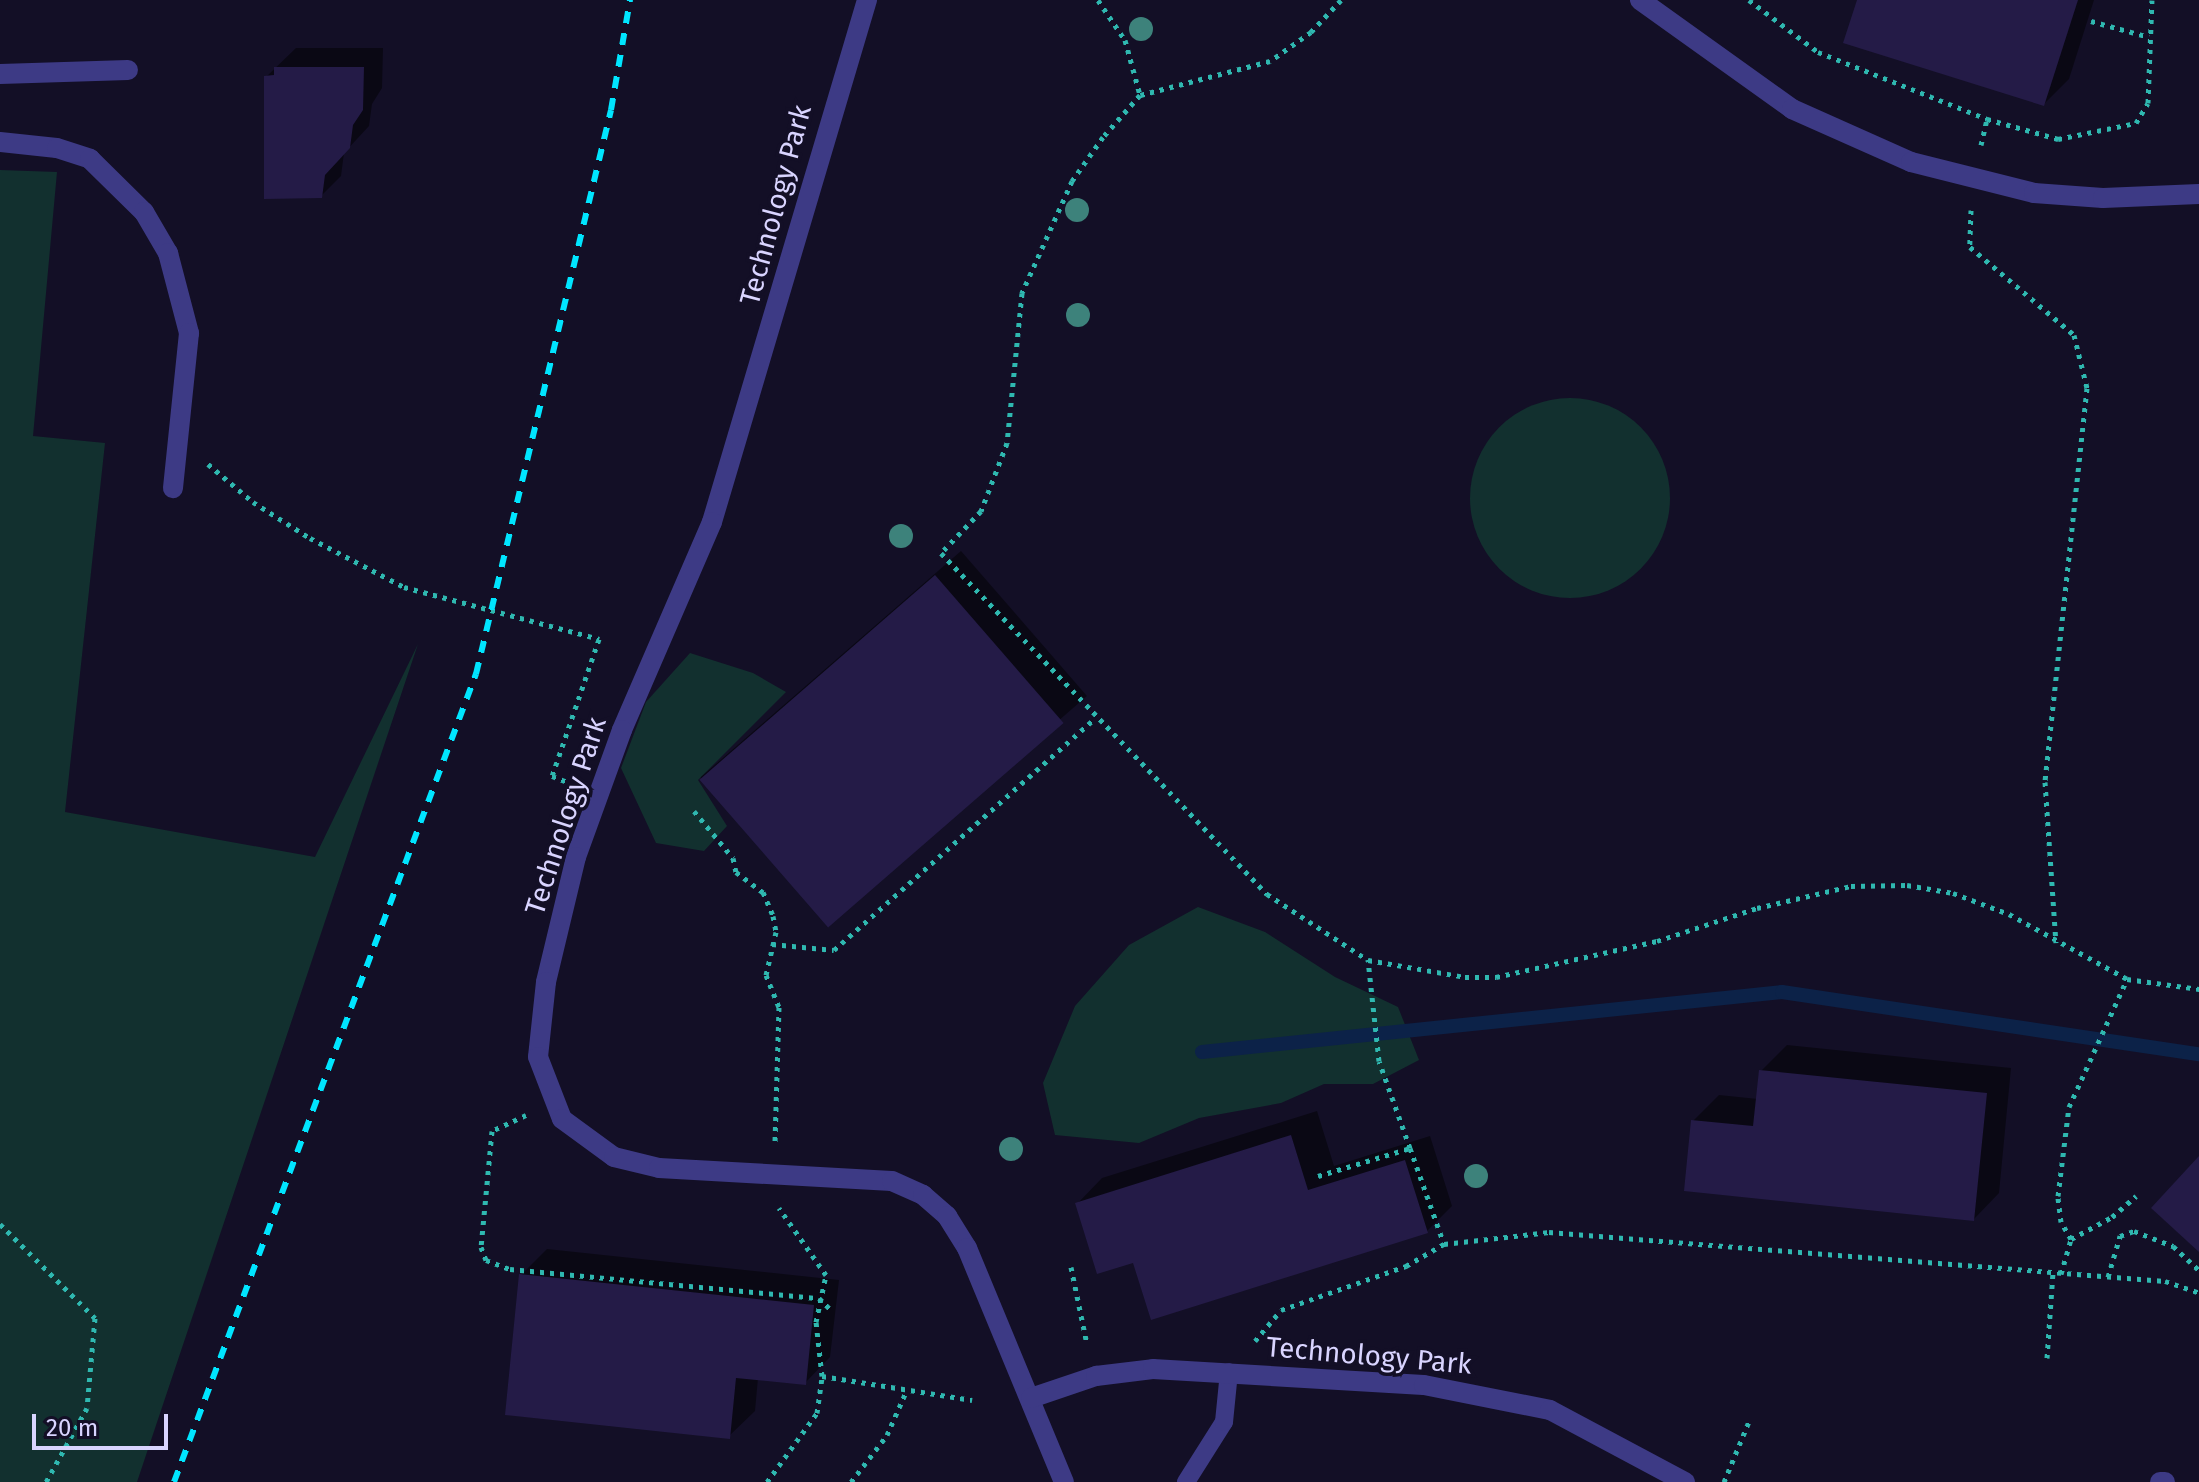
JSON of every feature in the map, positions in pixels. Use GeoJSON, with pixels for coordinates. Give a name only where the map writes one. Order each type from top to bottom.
{"type":"FeatureCollection","features":[{"type":"Feature","properties":{"kind":"street","name":"Technology Park"},"geometry":{"type":"LineString","coordinates":[[867,0],[712,522],[622,730],[576,857],[538,1028],[538,1057],[553,1102],[578,1134],[614,1157],[659,1168],[892,1181],[923,1195],[947,1216],[967,1248],[1064,1482]]}},
{"type":"Feature","properties":{"kind":"street"},"geometry":{"type":"LineString","coordinates":[[1640,0],[1792,109],[1911,162],[2034,193],[2103,198],[2199,194]]}},
{"type":"Feature","properties":{"kind":"street"},"geometry":{"type":"LineString","coordinates":[[0,74],[128,70]]}},
{"type":"Feature","properties":{"kind":"street"},"geometry":{"type":"LineString","coordinates":[[0,142],[57,148],[90,159],[117,180],[157,232],[177,273],[189,333],[173,488]]}},
{"type":"Feature","properties":{"kind":"street","name":"Technology Park"},"geometry":{"type":"LineString","coordinates":[[1031,1398],[1096,1376],[1153,1369],[1424,1385],[1502,1397],[1582,1424],[1685,1482]]}},
{"type":"Feature","properties":{"kind":"lane"},"geometry":{"type":"LineString","coordinates":[[1186,1482],[1224,1422],[1229,1372]]}},
{"type":"Feature","properties":{"kind":"path"},"geometry":{"type":"LineString","coordinates":[[1098,0],[1125,40],[1140,95]]}},
{"type":"Feature","properties":{"kind":"path"},"geometry":{"type":"LineString","coordinates":[[1341,0],[1311,32],[1270,61],[1140,95],[1072,181],[1044,237],[1022,293],[1007,443],[981,511],[941,553],[1095,718],[1267,894],[1368,960],[1465,977],[1496,977],[1657,941],[1757,908],[1851,886],[1907,885],[1953,893],[2009,914],[2056,944],[2127,979],[2199,989]]}},
{"type":"Feature","properties":{"kind":"path"},"geometry":{"type":"LineString","coordinates":[[1749,0],[1818,52],[1987,119],[2058,139],[2136,123],[2148,103],[2152,0]]}},
{"type":"Feature","properties":{"kind":"path"},"geometry":{"type":"LineString","coordinates":[[2091,21],[2149,37]]}},
{"type":"Feature","properties":{"kind":"path"},"geometry":{"type":"LineString","coordinates":[[1978,158],[1987,119]]}},
{"type":"Feature","properties":{"kind":"path"},"geometry":{"type":"LineString","coordinates":[[1972,205],[1970,247],[2074,335],[2087,388],[2045,782],[2056,944]]}},
{"type":"Feature","properties":{"kind":"path"},"geometry":{"type":"LineString","coordinates":[[179,440],[253,502],[404,587],[599,639],[556,765]]}},
{"type":"Feature","properties":{"kind":"path"},"geometry":{"type":"LineString","coordinates":[[772,944],[834,950],[1095,718]]}},
{"type":"Feature","properties":{"kind":"path"},"geometry":{"type":"LineString","coordinates":[[694,811],[733,858],[736,872],[763,892],[776,932],[766,975],[779,1007],[774,1202],[826,1275],[816,1322],[822,1376],[817,1413],[767,1482]]}},
{"type":"Feature","properties":{"kind":"path"},"geometry":{"type":"LineString","coordinates":[[1368,960],[1379,1061],[1444,1244]]}},
{"type":"Feature","properties":{"kind":"path"},"geometry":{"type":"LineString","coordinates":[[2071,1239],[2061,1222],[2058,1196],[2069,1107],[2083,1067],[2127,979]]}},
{"type":"Feature","properties":{"kind":"path"},"geometry":{"type":"LineString","coordinates":[[553,1102],[492,1131],[481,1247],[486,1260],[510,1269],[819,1298],[831,1310]]}},
{"type":"Feature","properties":{"kind":"path"},"geometry":{"type":"LineString","coordinates":[[1318,1176],[1410,1148]]}},
{"type":"Feature","properties":{"kind":"path"},"geometry":{"type":"LineString","coordinates":[[2061,1274],[2071,1239],[2112,1217],[2136,1196]]}},
{"type":"Feature","properties":{"kind":"path"},"geometry":{"type":"LineString","coordinates":[[0,1224],[95,1318],[87,1408],[46,1482]]}},
{"type":"Feature","properties":{"kind":"path"},"geometry":{"type":"LineString","coordinates":[[2108,1277],[2120,1236],[2134,1231],[2173,1246],[2199,1270]]}},
{"type":"Feature","properties":{"kind":"path"},"geometry":{"type":"LineString","coordinates":[[1229,1372],[1281,1310],[1343,1284],[1406,1266],[1444,1244],[1549,1232],[2165,1281],[2198,1290]]}},
{"type":"Feature","properties":{"kind":"path"},"geometry":{"type":"LineString","coordinates":[[1071,1267],[1096,1376]]}},
{"type":"Feature","properties":{"kind":"path"},"geometry":{"type":"LineString","coordinates":[[2047,1358],[2053,1273]]}},
{"type":"Feature","properties":{"kind":"path"},"geometry":{"type":"LineString","coordinates":[[822,1376],[879,1381],[906,1392],[972,1400]]}},
{"type":"Feature","properties":{"kind":"path"},"geometry":{"type":"LineString","coordinates":[[851,1482],[887,1435],[906,1392]]}},
{"type":"Feature","properties":{"kind":"path"},"geometry":{"type":"LineString","coordinates":[[1724,1482],[1750,1419]]}},
{"type":"Feature","properties":{"kind":"green space"},"geometry":{"type":"Polygon","coordinates":[[[0,170],[57,172],[33,436],[105,443],[65,812],[315,857],[418,644],[137,1482],[0,1482],[0,170]]]}},
{"type":"Feature","properties":{"kind":"green space"},"geometry":{"type":"Polygon","coordinates":[[[1570,398],[1608,405],[1641,427],[1663,460],[1670,498],[1663,536],[1641,569],[1608,591],[1570,598],[1532,591],[1499,569],[1477,536],[1470,498],[1477,460],[1499,427],[1532,405],[1570,398]]]}},
{"type":"Feature","properties":{"kind":"green space"},"geometry":{"type":"Polygon","coordinates":[[[690,653],[753,673],[786,692],[698,780],[727,826],[704,851],[656,843],[621,768],[646,702],[690,653]]]}},
{"type":"Feature","properties":{"kind":"green space"},"geometry":{"type":"Polygon","coordinates":[[[1198,907],[1265,932],[1335,977],[1398,1007],[1419,1060],[1373,1084],[1324,1084],[1281,1103],[1199,1118],[1139,1143],[1055,1135],[1043,1083],[1075,1006],[1129,945],[1198,907]]]}},
{"type":"Feature","properties":{"kind":"building"},"geometry":{"type":"Polygon","coordinates":[[[1857,0],[2078,0],[2044,106],[1843,43],[1857,0]]]}},
{"type":"Feature","properties":{"kind":"building"},"geometry":{"type":"Polygon","coordinates":[[[274,67],[364,67],[363,110],[353,125],[350,148],[325,175],[322,198],[264,199],[264,76],[274,75],[274,67]]]}},
{"type":"Feature","properties":{"kind":"building"},"geometry":{"type":"Polygon","coordinates":[[[935,575],[1064,723],[828,928],[700,780],[935,575]]]}},
{"type":"Feature","properties":{"kind":"building"},"geometry":{"type":"Polygon","coordinates":[[[1759,1070],[1987,1093],[1974,1221],[1684,1191],[1691,1120],[1753,1126],[1759,1070]]]}},
{"type":"Feature","properties":{"kind":"building"},"geometry":{"type":"Polygon","coordinates":[[[1291,1135],[1308,1190],[1405,1160],[1428,1233],[1151,1320],[1133,1263],[1097,1274],[1075,1203],[1291,1135]]]}},
{"type":"Feature","properties":{"kind":"building"},"geometry":{"type":"Polygon","coordinates":[[[2199,1156],[2199,1252],[2151,1208],[2199,1156]]]}},
{"type":"Feature","properties":{"kind":"building"},"geometry":{"type":"Polygon","coordinates":[[[519,1274],[814,1305],[806,1385],[736,1378],[730,1439],[505,1415],[519,1274]]]}},
{"type":"Feature","properties":{"kind":"waterway"},"geometry":{"type":"LineString","coordinates":[[1202,1052],[1782,992],[2199,1054]]}},
{"type":"Feature","properties":{"kind":"railway"},"geometry":{"type":"LineString","coordinates":[[174,1482],[476,674],[611,110],[630,0]]}}]}
